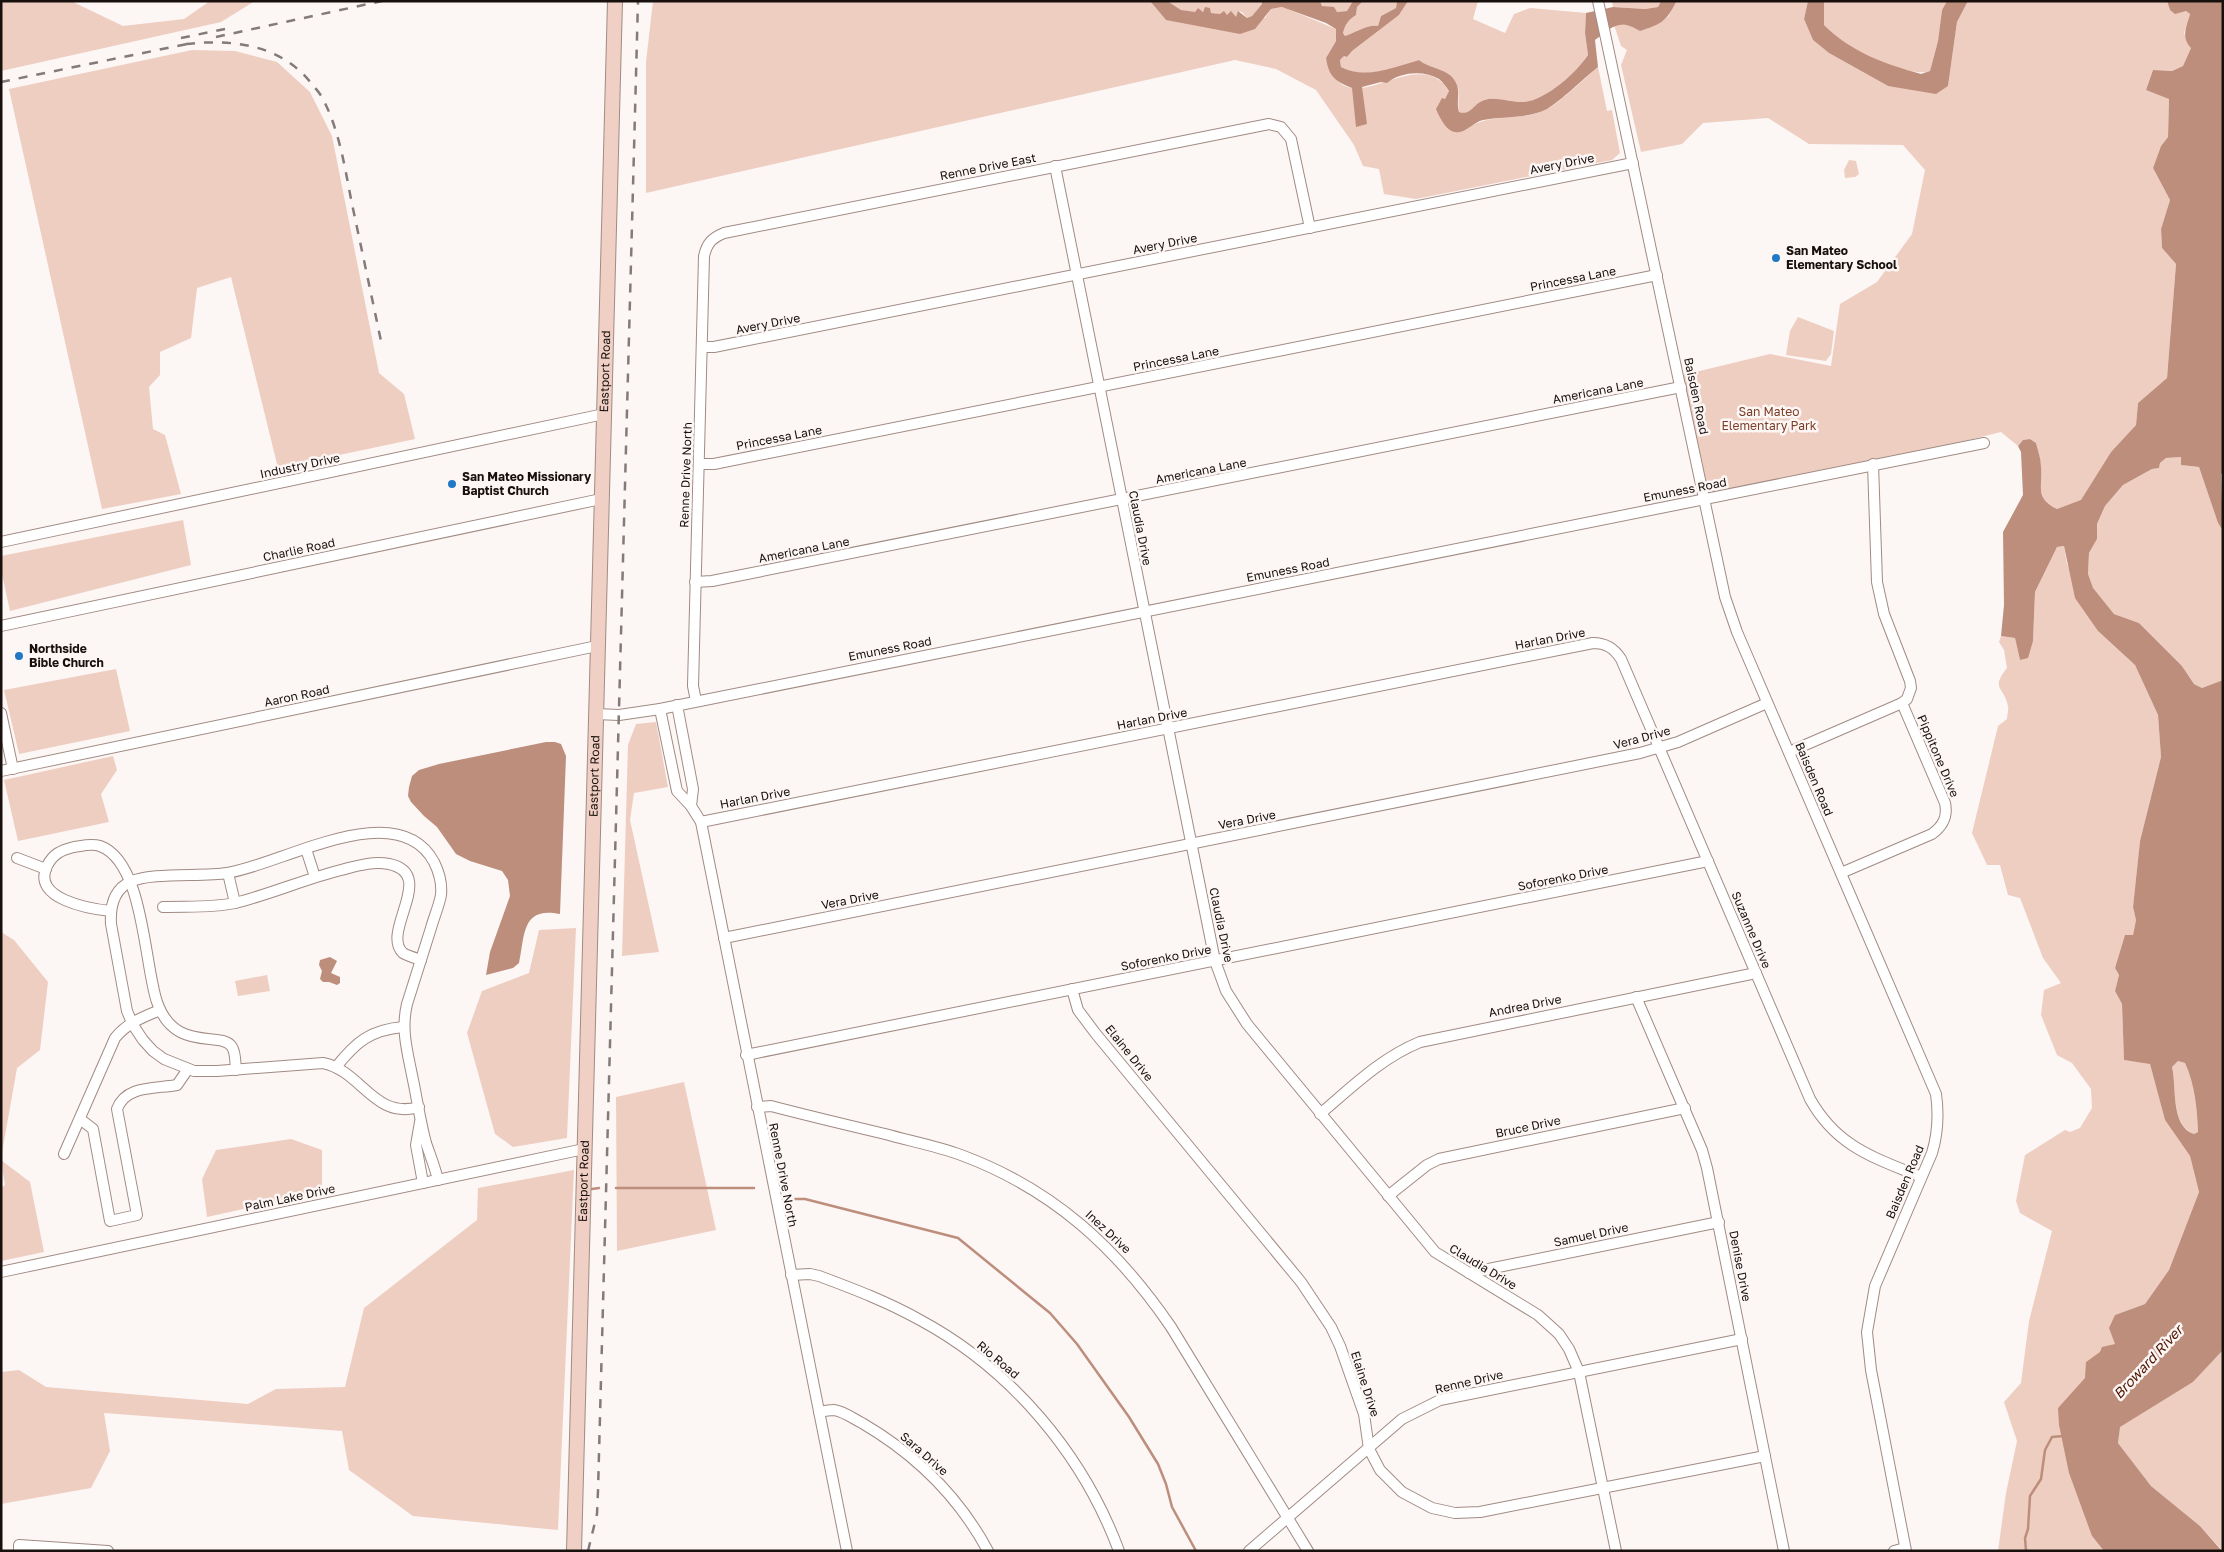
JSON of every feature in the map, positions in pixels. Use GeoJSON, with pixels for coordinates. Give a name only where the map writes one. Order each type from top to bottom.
{"type":"FeatureCollection","features":[{"type":"Feature","properties":{"kind":"street","name":"Eastport Road"},"geometry":{"type":"LineString","coordinates":[[574,1551],[597,646],[616,1]]}},
{"type":"Feature","properties":{"kind":"street","name":"Baisden Road"},"geometry":{"type":"LineString","coordinates":[[1599,4],[1725,597],[1737,632],[1767,703],[1936,1094],[1938,1110],[1936,1139],[1922,1177],[1875,1286],[1867,1332],[1871,1370],[1906,1550]]}},
{"type":"Feature","properties":{"kind":"street","name":"Renne Drive East"},"geometry":{"type":"LineString","coordinates":[[706,249],[715,237],[724,233],[1263,125],[1282,127],[1287,132],[1293,146],[1310,228]]}},
{"type":"Feature","properties":{"kind":"street","name":"Avery Drive"},"geometry":{"type":"LineString","coordinates":[[702,347],[714,347],[1633,163]]}},
{"type":"Feature","properties":{"kind":"street","name":"Claudia Drive"},"geometry":{"type":"LineString","coordinates":[[1055,166],[1215,961],[1226,991],[1234,1006],[1320,1114],[1435,1252],[1528,1308],[1548,1323],[1569,1349],[1579,1372],[1616,1551]]}},
{"type":"Feature","properties":{"kind":"street","name":"Renne Drive North"},"geometry":{"type":"LineString","coordinates":[[696,701],[693,686],[706,249]]}},
{"type":"Feature","properties":{"kind":"street","name":"Princessa Lane"},"geometry":{"type":"LineString","coordinates":[[699,464],[714,464],[1657,275]]}},
{"type":"Feature","properties":{"kind":"street","name":"Americana Lane"},"geometry":{"type":"LineString","coordinates":[[696,582],[712,581],[1122,500],[1681,387]]}},
{"type":"Feature","properties":{"kind":"street","name":"Industry Drive"},"geometry":{"type":"LineString","coordinates":[[1,542],[604,414]]}},
{"type":"Feature","properties":{"kind":"street","name":"Emuness Road"},"geometry":{"type":"LineString","coordinates":[[596,714],[620,715],[660,709],[1873,464],[1984,444]]}},
{"type":"Feature","properties":{"kind":"street"},"geometry":{"type":"LineString","coordinates":[[1789,752],[1902,704],[1907,699],[1911,688],[1884,614],[1877,582],[1873,464]]}},
{"type":"Feature","properties":{"kind":"street","name":"Charlie Road"},"geometry":{"type":"LineString","coordinates":[[1,626],[602,500]]}},
{"type":"Feature","properties":{"kind":"street","name":"Harlan Drive"},"geometry":{"type":"LineString","coordinates":[[700,822],[1593,643],[1609,646]]}},
{"type":"Feature","properties":{"kind":"street","name":"Aaron Road"},"geometry":{"type":"LineString","coordinates":[[1,771],[597,646]]}},
{"type":"Feature","properties":{"kind":"street","name":"Suzanne Drive"},"geometry":{"type":"LineString","coordinates":[[1609,646],[1621,659],[1810,1099],[1828,1126],[1851,1145],[1922,1177]]}},
{"type":"Feature","properties":{"kind":"street","name":"Vera Drive"},"geometry":{"type":"LineString","coordinates":[[724,938],[1659,749],[1767,703]]}},
{"type":"Feature","properties":{"kind":"street","name":"Pippitone Drive"},"geometry":{"type":"LineString","coordinates":[[1841,873],[1932,834],[1942,826],[1945,820],[1947,811],[1945,803],[1902,704]]}},
{"type":"Feature","properties":{"kind":"street"},"geometry":{"type":"LineString","coordinates":[[677,705],[693,789],[691,806]]}},
{"type":"Feature","properties":{"kind":"street","name":"Renne Drive North"},"geometry":{"type":"LineString","coordinates":[[660,709],[677,792],[691,806],[700,822],[846,1551]]}},
{"type":"Feature","properties":{"kind":"street"},"geometry":{"type":"LineString","coordinates":[[1,713],[13,769]]}},
{"type":"Feature","properties":{"kind":"street"},"geometry":{"type":"LineString","coordinates":[[419,1107],[392,1108],[380,1102],[355,1080],[336,1067],[323,1063],[202,1071],[175,1064],[153,1051],[132,1022],[128,1011],[111,924],[110,911],[116,893],[130,882],[143,878],[228,873],[350,836],[374,834],[403,836],[421,846],[428,853],[438,870],[441,889],[441,896],[407,1004],[403,1027],[419,1107],[421,1119],[416,1145],[422,1183]]}},
{"type":"Feature","properties":{"kind":"street"},"geometry":{"type":"LineString","coordinates":[[110,911],[81,907],[55,894],[46,883],[46,869],[50,859],[63,850],[89,844],[99,846],[116,859],[135,893],[160,1010],[170,1025],[188,1036],[230,1044],[233,1048],[236,1070]]}},
{"type":"Feature","properties":{"kind":"street"},"geometry":{"type":"LineString","coordinates":[[306,848],[315,877]]}},
{"type":"Feature","properties":{"kind":"street"},"geometry":{"type":"LineString","coordinates":[[17,858],[46,869]]}},
{"type":"Feature","properties":{"kind":"street","name":"Soforenko Drive"},"geometry":{"type":"LineString","coordinates":[[746,1055],[1708,861]]}},
{"type":"Feature","properties":{"kind":"street"},"geometry":{"type":"LineString","coordinates":[[163,907],[235,903],[315,877],[379,862],[392,865],[405,874],[410,888],[398,931],[398,944],[404,954],[421,960]]}},
{"type":"Feature","properties":{"kind":"street"},"geometry":{"type":"LineString","coordinates":[[228,873],[235,903]]}},
{"type":"Feature","properties":{"kind":"street","name":"Andrea Drive"},"geometry":{"type":"LineString","coordinates":[[1320,1114],[1383,1061],[1400,1050],[1420,1042],[1756,973]]}},
{"type":"Feature","properties":{"kind":"street","name":"Elaine Drive"},"geometry":{"type":"LineString","coordinates":[[1072,990],[1078,1010],[1301,1282],[1331,1327],[1355,1384],[1364,1414],[1369,1449],[1380,1470],[1402,1492],[1432,1508],[1455,1513],[1480,1512],[1766,1456]]}},
{"type":"Feature","properties":{"kind":"street","name":"Denise Drive"},"geometry":{"type":"LineString","coordinates":[[1636,997],[1702,1150],[1719,1222],[1784,1551]]}},
{"type":"Feature","properties":{"kind":"street"},"geometry":{"type":"LineString","coordinates":[[64,1154],[115,1038],[132,1022],[160,1010]]}},
{"type":"Feature","properties":{"kind":"street"},"geometry":{"type":"LineString","coordinates":[[336,1067],[350,1050],[375,1032],[403,1027]]}},
{"type":"Feature","properties":{"kind":"street"},"geometry":{"type":"LineString","coordinates":[[80,1119],[93,1129],[110,1220],[137,1215],[117,1109],[126,1095],[135,1091],[177,1085],[188,1068]]}},
{"type":"Feature","properties":{"kind":"street","name":"Inez Drive"},"geometry":{"type":"LineString","coordinates":[[757,1107],[771,1106],[961,1155],[1018,1181],[1076,1220],[1127,1267],[1151,1298],[1171,1327],[1308,1551]]}},
{"type":"Feature","properties":{"kind":"street","name":"Bruce Drive"},"geometry":{"type":"LineString","coordinates":[[1388,1196],[1427,1165],[1439,1159],[1685,1108]]}},
{"type":"Feature","properties":{"kind":"street"},"geometry":{"type":"LineString","coordinates":[[421,1119],[431,1133],[434,1145],[432,1156],[438,1180]]}},
{"type":"Feature","properties":{"kind":"street","name":"Palm Lake Drive"},"geometry":{"type":"LineString","coordinates":[[1,1272],[584,1149]]}},
{"type":"Feature","properties":{"kind":"street","name":"Samuel Drive"},"geometry":{"type":"LineString","coordinates":[[1469,1273],[1719,1222]]}},
{"type":"Feature","properties":{"kind":"street","name":"Rio Road"},"geometry":{"type":"LineString","coordinates":[[791,1275],[810,1274],[819,1276],[874,1297],[921,1320],[953,1340],[997,1375],[1019,1394],[1068,1454],[1100,1508],[1119,1551]]}},
{"type":"Feature","properties":{"kind":"street","name":"Renne Drive"},"geometry":{"type":"LineString","coordinates":[[1249,1551],[1402,1419],[1440,1400],[1742,1339]]}},
{"type":"Feature","properties":{"kind":"street","name":"Sara Drive"},"geometry":{"type":"LineString","coordinates":[[819,1412],[835,1410],[881,1434],[903,1450],[944,1489],[964,1514],[988,1551]]}},
{"type":"Feature","properties":{"kind":"street"},"geometry":{"type":"LineString","coordinates":[[19,1551],[20,1545],[108,1551]]}},
{"type":"Feature","properties":{"kind":"street"},"geometry":{"type":"LineString","coordinates":[[1894,1551],[1906,1550]]}},
{"type":"Feature","properties":{"kind":"green space"},"geometry":{"type":"Polygon","coordinates":[[[1,1],[71,1],[123,26],[184,19],[210,1],[255,1],[221,22],[1,71],[1,1]]]}},
{"type":"Feature","properties":{"kind":"green space"},"geometry":{"type":"Polygon","coordinates":[[[653,1],[1150,1],[1166,20],[1265,18],[1271,9],[1283,7],[1336,29],[1336,41],[1326,58],[1339,82],[1349,87],[1361,88],[1401,77],[1427,75],[1440,81],[1449,91],[1445,99],[1466,130],[1475,124],[1485,121],[1527,116],[1547,109],[1566,96],[1598,67],[1607,111],[1612,110],[1620,153],[1612,160],[1416,199],[1384,194],[1379,169],[1363,166],[1354,145],[1316,90],[1276,69],[1235,60],[646,193],[646,62],[653,1]]]}},
{"type":"Feature","properties":{"kind":"green space"},"geometry":{"type":"Polygon","coordinates":[[[1167,1],[1262,1],[1262,4],[1252,16],[1247,18],[1242,12],[1238,11],[1238,16],[1236,17],[1211,13],[1210,8],[1199,12],[1187,12],[1176,8],[1167,1]]]}},
{"type":"Feature","properties":{"kind":"green space"},"geometry":{"type":"Polygon","coordinates":[[[1305,1],[1353,1],[1347,11],[1337,12],[1322,6],[1320,2],[1305,1]]]}},
{"type":"Feature","properties":{"kind":"green space"},"geometry":{"type":"Polygon","coordinates":[[[1363,1],[1397,1],[1396,8],[1381,16],[1378,26],[1365,27],[1345,36],[1343,33],[1346,25],[1356,15],[1357,7],[1363,1]]]}},
{"type":"Feature","properties":{"kind":"green space"},"geometry":{"type":"Polygon","coordinates":[[[1408,1],[1478,1],[1473,19],[1505,33],[1514,14],[1530,8],[1586,13],[1585,33],[1588,55],[1576,70],[1542,96],[1524,102],[1487,99],[1466,113],[1459,112],[1458,88],[1451,77],[1447,73],[1419,60],[1370,73],[1350,71],[1341,67],[1340,60],[1344,56],[1347,57],[1352,51],[1399,15],[1408,1]]]}},
{"type":"Feature","properties":{"kind":"green space"},"geometry":{"type":"Polygon","coordinates":[[[1612,1],[1661,1],[1658,7],[1645,9],[1613,7],[1612,1]]]}},
{"type":"Feature","properties":{"kind":"green space","name":"San Mateo Elementary Park"},"geometry":{"type":"Polygon","coordinates":[[[1676,1],[1808,1],[1804,19],[1813,40],[1829,53],[1888,86],[1948,86],[1957,22],[1968,1],[2167,1],[2170,10],[2186,11],[2190,14],[2184,33],[2191,48],[2183,66],[2172,71],[2153,70],[2146,90],[2169,98],[2168,137],[2161,146],[2153,168],[2170,200],[2161,229],[2162,248],[2176,264],[2167,378],[2138,403],[2136,425],[2111,452],[2081,501],[2057,509],[2050,505],[2041,492],[2041,465],[2036,443],[2030,439],[2023,440],[2018,446],[2001,432],[1709,494],[1683,375],[1770,354],[1831,366],[1840,304],[1877,282],[1912,234],[1925,170],[1903,145],[1809,144],[1768,118],[1703,123],[1682,144],[1641,152],[1621,65],[1627,50],[1621,46],[1614,25],[1630,25],[1668,17],[1676,1]]]}},
{"type":"Feature","properties":{"kind":"green space"},"geometry":{"type":"Polygon","coordinates":[[[1824,1],[1947,1],[1942,10],[1938,41],[1930,71],[1909,71],[1896,68],[1846,45],[1824,25],[1824,1]]]}},
{"type":"Feature","properties":{"kind":"green space"},"geometry":{"type":"Polygon","coordinates":[[[192,50],[235,51],[277,62],[310,92],[332,136],[379,373],[404,394],[415,439],[278,468],[231,277],[197,288],[191,338],[160,352],[160,375],[149,387],[153,429],[165,435],[181,494],[102,509],[9,89],[192,50]]]}},
{"type":"Feature","properties":{"kind":"green space"},"geometry":{"type":"Polygon","coordinates":[[[1849,160],[1856,161],[1859,174],[1855,177],[1845,178],[1844,170],[1849,160]]]}},
{"type":"Feature","properties":{"kind":"green space"},"geometry":{"type":"Polygon","coordinates":[[[1798,317],[1834,331],[1831,354],[1826,361],[1786,355],[1790,331],[1798,317]]]}},
{"type":"Feature","properties":{"kind":"green space"},"geometry":{"type":"Polygon","coordinates":[[[2181,457],[2181,465],[2199,467],[2218,523],[2223,531],[2223,680],[2202,688],[2194,684],[2182,666],[2139,623],[2114,614],[2092,588],[2088,574],[2089,553],[2097,539],[2097,524],[2105,506],[2123,485],[2152,469],[2159,468],[2160,463],[2166,458],[2181,457]]]}},
{"type":"Feature","properties":{"kind":"green space"},"geometry":{"type":"Polygon","coordinates":[[[183,520],[191,565],[10,611],[1,570],[1,556],[183,520]]]}},
{"type":"Feature","properties":{"kind":"green space"},"geometry":{"type":"Polygon","coordinates":[[[2064,546],[2067,564],[2098,631],[2135,665],[2158,715],[2161,757],[2140,841],[2133,907],[2136,920],[2133,935],[2125,936],[2115,968],[2119,975],[2115,991],[2122,1004],[2124,1060],[2150,1063],[2165,1120],[2190,1156],[2199,1192],[2169,1270],[2145,1304],[2115,1315],[2116,1344],[2086,1362],[2086,1378],[2058,1408],[2092,1536],[2104,1551],[1998,1551],[2006,1493],[2017,1441],[2004,1402],[2021,1383],[2029,1321],[2052,1231],[2020,1213],[2016,1201],[2025,1155],[2065,1130],[2070,1132],[2080,1128],[2092,1108],[2091,1089],[2072,1063],[2057,1055],[2041,1015],[2044,990],[2061,983],[2043,958],[2020,898],[2008,895],[2000,865],[1987,865],[1972,833],[1998,726],[2007,719],[2008,706],[2000,688],[1999,680],[2007,668],[2004,650],[1999,642],[2001,636],[2015,638],[2020,660],[2033,641],[2035,592],[2057,547],[2064,546]]]}},
{"type":"Feature","properties":{"kind":"green space"},"geometry":{"type":"Polygon","coordinates":[[[116,669],[130,731],[19,754],[4,690],[116,669]]]}},
{"type":"Feature","properties":{"kind":"green space"},"geometry":{"type":"Polygon","coordinates":[[[656,722],[668,787],[634,793],[630,820],[659,952],[622,956],[628,745],[636,724],[656,722]]]}},
{"type":"Feature","properties":{"kind":"green space"},"geometry":{"type":"Polygon","coordinates":[[[113,756],[117,770],[101,794],[109,822],[18,841],[4,780],[113,756]]]}},
{"type":"Feature","properties":{"kind":"green space"},"geometry":{"type":"Polygon","coordinates":[[[576,928],[567,1138],[513,1147],[495,1134],[467,1033],[482,991],[529,973],[539,930],[576,928]]]}},
{"type":"Feature","properties":{"kind":"green space"},"geometry":{"type":"Polygon","coordinates":[[[1,932],[14,940],[48,982],[40,1050],[17,1068],[1,1158],[1,932]]]}},
{"type":"Feature","properties":{"kind":"green space"},"geometry":{"type":"Polygon","coordinates":[[[267,975],[270,991],[238,996],[235,981],[267,975]]]}},
{"type":"Feature","properties":{"kind":"green space"},"geometry":{"type":"Polygon","coordinates":[[[2178,1061],[2185,1063],[2193,1088],[2198,1132],[2194,1134],[2181,1123],[2176,1105],[2172,1067],[2178,1061]]]}},
{"type":"Feature","properties":{"kind":"green space"},"geometry":{"type":"Polygon","coordinates":[[[684,1082],[716,1230],[617,1251],[616,1097],[684,1082]]]}},
{"type":"Feature","properties":{"kind":"green space"},"geometry":{"type":"Polygon","coordinates":[[[291,1139],[322,1150],[322,1192],[207,1217],[202,1179],[216,1150],[291,1139]]]}},
{"type":"Feature","properties":{"kind":"green space"},"geometry":{"type":"Polygon","coordinates":[[[1,1160],[30,1182],[44,1252],[1,1261],[1,1188],[5,1185],[1,1160]]]}},
{"type":"Feature","properties":{"kind":"green space"},"geometry":{"type":"Polygon","coordinates":[[[574,1170],[558,1530],[413,1516],[349,1470],[342,1431],[104,1413],[110,1451],[91,1488],[1,1504],[1,1372],[19,1370],[46,1387],[248,1404],[276,1389],[345,1387],[364,1308],[477,1220],[478,1188],[574,1170]]]}},
{"type":"Feature","properties":{"kind":"green space"},"geometry":{"type":"Polygon","coordinates":[[[2223,1350],[2223,1551],[2200,1526],[2151,1486],[2118,1443],[2119,1427],[2193,1382],[2223,1350]]]}},
{"type":"Feature","properties":{"kind":"water"},"geometry":{"type":"Polygon","coordinates":[[[1150,1],[1167,1],[1181,10],[1195,12],[1198,8],[1203,12],[1205,7],[1210,8],[1211,13],[1220,14],[1224,11],[1227,15],[1231,11],[1236,17],[1238,11],[1247,18],[1252,16],[1262,4],[1262,1],[1320,1],[1322,6],[1334,7],[1337,12],[1347,11],[1353,1],[1363,1],[1357,7],[1356,15],[1346,25],[1343,33],[1345,36],[1365,27],[1378,26],[1381,16],[1396,8],[1397,1],[1408,1],[1399,15],[1352,51],[1347,57],[1344,56],[1340,60],[1341,67],[1350,71],[1370,72],[1390,69],[1419,60],[1446,72],[1454,79],[1458,88],[1458,109],[1459,112],[1463,113],[1466,113],[1487,99],[1519,102],[1533,100],[1560,84],[1576,70],[1588,55],[1585,33],[1586,13],[1613,7],[1645,9],[1658,7],[1661,1],[1676,2],[1666,18],[1653,26],[1640,31],[1626,25],[1616,26],[1595,40],[1598,67],[1547,109],[1524,116],[1483,120],[1466,130],[1455,132],[1446,126],[1436,109],[1442,98],[1445,99],[1449,91],[1439,79],[1419,73],[1398,76],[1387,83],[1381,82],[1362,87],[1367,124],[1356,127],[1352,88],[1334,77],[1327,64],[1326,58],[1336,41],[1336,29],[1326,23],[1282,7],[1271,9],[1255,29],[1240,34],[1166,20],[1150,1]]]}},
{"type":"Feature","properties":{"kind":"water"},"geometry":{"type":"Polygon","coordinates":[[[1808,1],[1824,1],[1824,25],[1845,43],[1869,56],[1921,74],[1930,71],[1938,41],[1942,10],[1947,1],[1968,1],[1957,22],[1948,86],[1936,94],[1888,86],[1829,53],[1813,40],[1804,19],[1808,1]]]}},
{"type":"Feature","properties":{"kind":"water","name":"Broward River"},"geometry":{"type":"Polygon","coordinates":[[[2167,1],[2223,1],[2223,473],[2221,474],[2223,531],[2218,523],[2199,467],[2181,465],[2181,457],[2166,458],[2160,463],[2159,468],[2152,469],[2123,485],[2105,506],[2097,524],[2097,539],[2089,553],[2088,574],[2093,588],[2114,614],[2139,623],[2182,666],[2194,684],[2202,688],[2223,680],[2223,1350],[2193,1382],[2120,1427],[2118,1443],[2151,1486],[2200,1526],[2222,1551],[2104,1551],[2092,1536],[2069,1473],[2059,1425],[2058,1408],[2085,1378],[2086,1362],[2100,1352],[2102,1347],[2115,1344],[2109,1328],[2115,1315],[2145,1304],[2169,1270],[2199,1192],[2190,1156],[2165,1120],[2150,1064],[2124,1060],[2122,1004],[2115,991],[2119,975],[2115,968],[2125,935],[2133,935],[2136,920],[2133,907],[2140,841],[2161,757],[2158,715],[2135,665],[2098,631],[2075,598],[2064,546],[2057,547],[2035,592],[2033,641],[2028,658],[2020,660],[2015,638],[2001,636],[2004,605],[2003,532],[2023,495],[2021,452],[2018,446],[2023,440],[2030,439],[2036,443],[2041,464],[2041,491],[2045,500],[2057,509],[2081,500],[2111,452],[2136,425],[2138,403],[2167,378],[2176,264],[2162,248],[2161,229],[2170,200],[2153,168],[2161,146],[2168,137],[2169,99],[2146,90],[2153,70],[2172,71],[2183,66],[2191,48],[2185,36],[2190,14],[2186,11],[2175,14],[2170,10],[2167,1]],[[2178,1061],[2172,1067],[2176,1105],[2181,1123],[2186,1130],[2194,1134],[2198,1132],[2196,1105],[2185,1063],[2178,1061]]]}},
{"type":"Feature","properties":{"kind":"water"},"geometry":{"type":"Polygon","coordinates":[[[546,742],[561,744],[566,756],[560,914],[538,914],[531,919],[524,934],[519,963],[513,968],[486,975],[490,952],[510,896],[508,880],[502,871],[470,861],[456,854],[437,827],[411,802],[408,796],[409,787],[412,776],[419,770],[439,764],[546,742]]]}},
{"type":"Feature","properties":{"kind":"water"},"geometry":{"type":"Polygon","coordinates":[[[330,957],[337,961],[331,973],[340,977],[340,983],[337,985],[323,982],[320,979],[322,971],[319,965],[320,960],[330,957]]]}},
{"type":"Feature","properties":{"kind":"waterway"},"geometry":{"type":"LineString","coordinates":[[592,1189],[599,1188]]}},
{"type":"Feature","properties":{"kind":"waterway"},"geometry":{"type":"LineString","coordinates":[[616,1188],[754,1188]]}},
{"type":"Feature","properties":{"kind":"waterway"},"geometry":{"type":"LineString","coordinates":[[795,1199],[805,1199],[958,1238],[1050,1313],[1077,1344],[1129,1417],[1158,1464],[1172,1507],[1196,1551]]}},
{"type":"Feature","properties":{"kind":"waterway"},"geometry":{"type":"LineString","coordinates":[[2026,1551],[2025,1538],[2028,1529],[2030,1496],[2041,1479],[2045,1450],[2052,1437],[2063,1436]]}},
{"type":"Feature","properties":{"kind":"railway"},"geometry":{"type":"LineString","coordinates":[[216,37],[382,1]]}},
{"type":"Feature","properties":{"kind":"railway"},"geometry":{"type":"LineString","coordinates":[[588,1551],[597,1514],[598,1491],[638,1]]}},
{"type":"Feature","properties":{"kind":"railway"},"geometry":{"type":"LineString","coordinates":[[181,38],[225,29]]}},
{"type":"Feature","properties":{"kind":"railway"},"geometry":{"type":"LineString","coordinates":[[1,82],[192,43]]}},
{"type":"Feature","properties":{"kind":"railway"},"geometry":{"type":"LineString","coordinates":[[186,44],[238,44],[270,52],[299,70],[321,96],[330,113],[341,151],[382,346]]}},
{"type":"Feature","properties":{"kind":"place","name":"San Mateo Elementary School"},"geometry":{"type":"Point","coordinates":[1776,258]}},
{"type":"Feature","properties":{"kind":"place","name":"San Mateo Missionary Baptist Church"},"geometry":{"type":"Point","coordinates":[452,484]}},
{"type":"Feature","properties":{"kind":"place","name":"Northside Bible Church"},"geometry":{"type":"Point","coordinates":[19,656]}}]}
